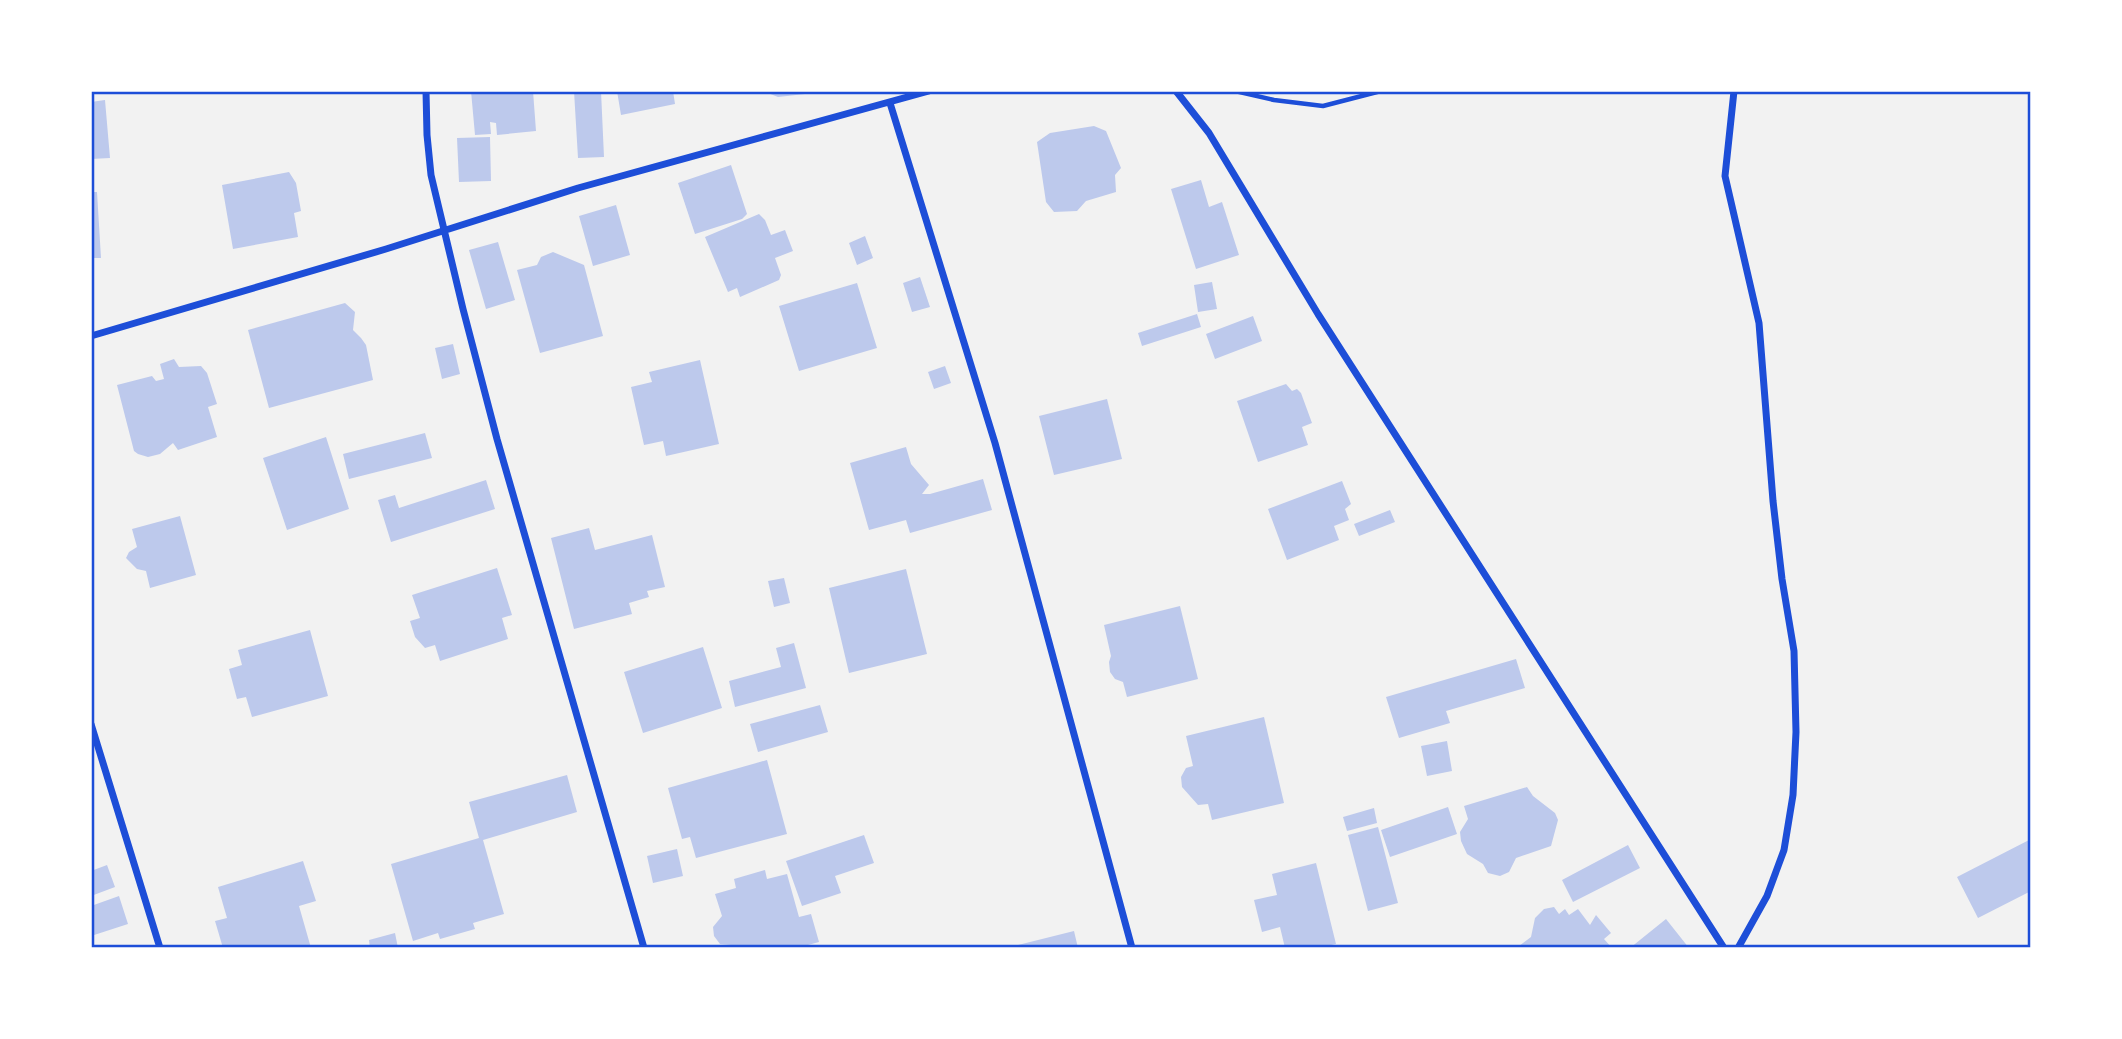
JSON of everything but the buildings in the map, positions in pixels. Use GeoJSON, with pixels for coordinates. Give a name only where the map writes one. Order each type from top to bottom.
{"type":"FeatureCollection","features":[{"type":"Feature","properties":{"kind":"street"},"geometry":{"type":"LineString","coordinates":[[426,91],[431,175],[444,229],[501,452],[645,948]]}},
{"type":"Feature","properties":{"kind":"street"},"geometry":{"type":"LineString","coordinates":[[91,335],[386,249],[578,188],[929,91]]}},
{"type":"Feature","properties":{"kind":"street"},"geometry":{"type":"LineString","coordinates":[[1176,91],[1209,132],[1318,314],[1724,948]]}},
{"type":"Feature","properties":{"kind":"street"},"geometry":{"type":"LineString","coordinates":[[1734,91],[1725,176],[1759,323],[1773,501],[1794,651],[1796,732],[1793,795],[1784,850],[1767,896],[1738,948]]}},
{"type":"Feature","properties":{"kind":"street"},"geometry":{"type":"LineString","coordinates":[[890,103],[995,443],[1132,948]]}},
{"type":"Feature","properties":{"kind":"street"},"geometry":{"type":"LineString","coordinates":[[91,724],[160,948]]}},
{"type":"Feature","properties":{"kind":"path"},"geometry":{"type":"LineString","coordinates":[[1235,91],[1274,100],[1323,106],[1381,91]]}}]}
